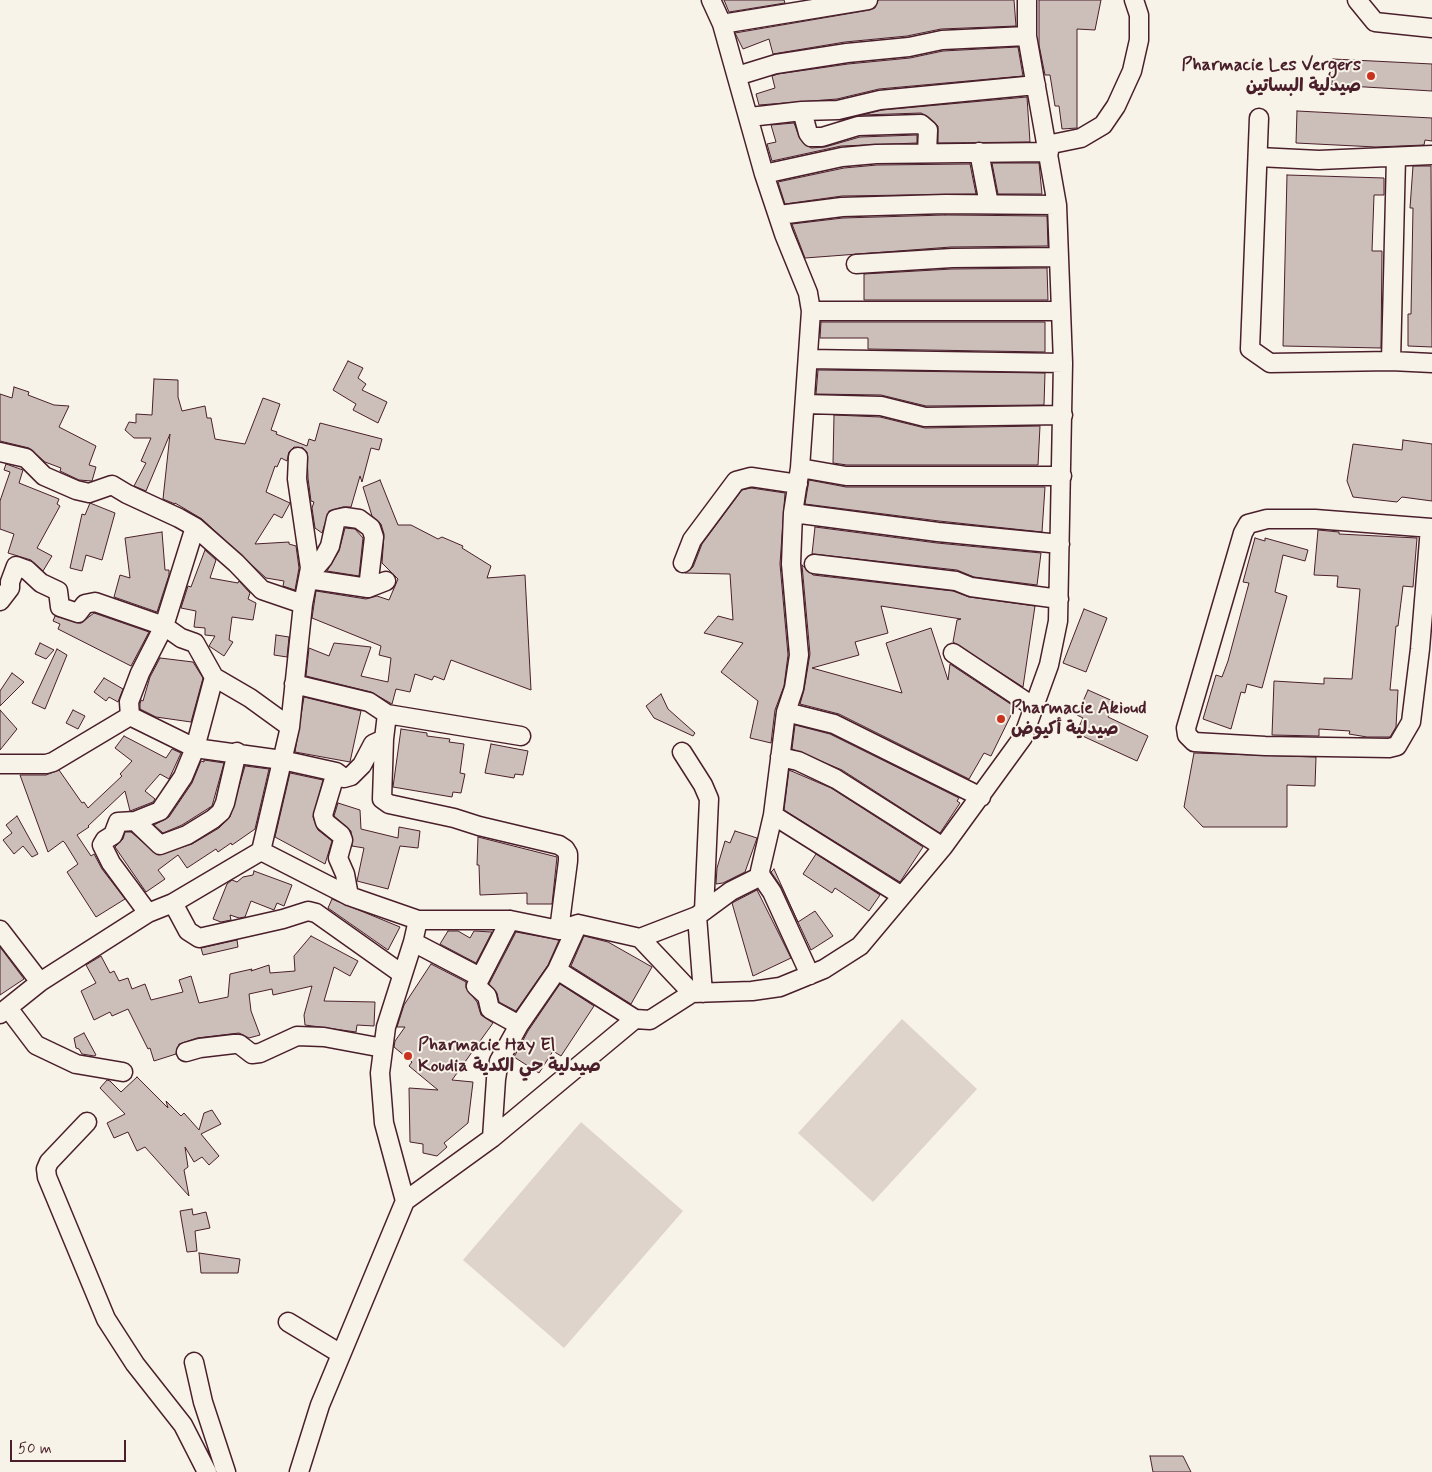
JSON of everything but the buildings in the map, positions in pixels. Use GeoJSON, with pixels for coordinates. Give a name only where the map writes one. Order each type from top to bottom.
{"type":"FeatureCollection","features":[{"type":"Feature","properties":{"kind":"street"},"geometry":{"type":"LineString","coordinates":[[711,0],[722,24],[750,117],[764,174],[784,234],[808,293],[810,311],[805,404],[799,476],[793,513],[791,564],[799,655],[794,688],[786,712],[772,815],[760,871],[810,974]]}},
{"type":"Feature","properties":{"kind":"street"},"geometry":{"type":"LineString","coordinates":[[722,24],[835,3],[868,0]]}},
{"type":"Feature","properties":{"kind":"street"},"geometry":{"type":"LineString","coordinates":[[557,970],[635,1019],[650,1020],[698,993],[752,991],[780,987],[824,969],[860,946],[943,847],[981,798],[1023,737],[1049,666],[1059,599],[1063,415],[1057,205],[1027,36],[1027,0]]}},
{"type":"Feature","properties":{"kind":"street"},"geometry":{"type":"LineString","coordinates":[[764,174],[842,157],[1048,148],[1081,138],[1103,125],[1116,106],[1132,70],[1139,40],[1139,15],[1134,0]]}},
{"type":"Feature","properties":{"kind":"street"},"geometry":{"type":"LineString","coordinates":[[1357,0],[1375,22],[1432,28]]}},
{"type":"Feature","properties":{"kind":"street"},"geometry":{"type":"LineString","coordinates":[[737,76],[776,64],[847,53],[909,47],[942,40],[1027,36]]}},
{"type":"Feature","properties":{"kind":"street"},"geometry":{"type":"LineString","coordinates":[[750,117],[802,111],[838,110],[880,100],[1036,85]]}},
{"type":"Feature","properties":{"kind":"street"},"geometry":{"type":"LineString","coordinates":[[802,111],[808,133],[811,136],[822,137],[858,126],[922,124],[928,130],[927,152]]}},
{"type":"Feature","properties":{"kind":"street"},"geometry":{"type":"LineString","coordinates":[[1259,118],[1250,349],[1270,363],[1391,361],[1432,363]]}},
{"type":"Feature","properties":{"kind":"street"},"geometry":{"type":"LineString","coordinates":[[979,152],[989,204]]}},
{"type":"Feature","properties":{"kind":"street"},"geometry":{"type":"LineString","coordinates":[[1258,157],[1319,160],[1432,155]]}},
{"type":"Feature","properties":{"kind":"street"},"geometry":{"type":"LineString","coordinates":[[1391,361],[1396,158]]}},
{"type":"Feature","properties":{"kind":"street"},"geometry":{"type":"LineString","coordinates":[[779,215],[842,207],[989,204],[1057,205]]}},
{"type":"Feature","properties":{"kind":"street"},"geometry":{"type":"LineString","coordinates":[[856,264],[952,258],[1059,257]]}},
{"type":"Feature","properties":{"kind":"street"},"geometry":{"type":"LineString","coordinates":[[810,311],[1061,311]]}},
{"type":"Feature","properties":{"kind":"street"},"geometry":{"type":"LineString","coordinates":[[808,359],[1063,363]]}},
{"type":"Feature","properties":{"kind":"street"},"geometry":{"type":"LineString","coordinates":[[805,404],[882,406],[925,417],[1063,415]]}},
{"type":"Feature","properties":{"kind":"street"},"geometry":{"type":"LineString","coordinates":[[0,452],[26,458],[44,476],[76,490],[89,493],[112,485],[195,527],[236,562],[262,590],[303,604]]}},
{"type":"Feature","properties":{"kind":"street"},"geometry":{"type":"LineString","coordinates":[[123,1072],[76,1064],[36,1044],[4,1011],[40,982],[148,914],[173,903],[261,851],[290,727],[303,604],[309,574],[299,497],[298,457]]}},
{"type":"Feature","properties":{"kind":"street"},"geometry":{"type":"LineString","coordinates":[[683,563],[684,554],[692,540],[736,481],[751,477],[1062,476]]}},
{"type":"Feature","properties":{"kind":"street"},"geometry":{"type":"LineString","coordinates":[[793,513],[938,532],[1060,544]]}},
{"type":"Feature","properties":{"kind":"street"},"geometry":{"type":"LineString","coordinates":[[309,574],[323,559],[330,546],[336,519],[345,516],[359,519],[371,528],[374,536],[368,588]]}},
{"type":"Feature","properties":{"kind":"street"},"geometry":{"type":"LineString","coordinates":[[1267,519],[1315,519],[1431,528],[1420,650],[1411,722],[1398,746],[1388,748],[1265,746],[1194,742],[1188,736],[1186,728],[1243,533],[1248,524],[1267,519]]}},
{"type":"Feature","properties":{"kind":"street"},"geometry":{"type":"LineString","coordinates":[[130,716],[129,702],[140,673],[164,626],[195,527]]}},
{"type":"Feature","properties":{"kind":"street"},"geometry":{"type":"LineString","coordinates":[[814,564],[956,581],[971,587],[1059,599]]}},
{"type":"Feature","properties":{"kind":"street"},"geometry":{"type":"LineString","coordinates":[[0,601],[10,588],[10,582],[16,566],[27,570],[41,583],[58,591],[60,607],[78,613],[85,604],[95,602],[164,626],[181,638],[195,643],[214,676],[258,703],[290,727]]}},
{"type":"Feature","properties":{"kind":"street"},"geometry":{"type":"LineString","coordinates":[[309,574],[368,588],[386,581]]}},
{"type":"Feature","properties":{"kind":"street"},"geometry":{"type":"LineString","coordinates":[[953,653],[1034,707]]}},
{"type":"Feature","properties":{"kind":"street"},"geometry":{"type":"LineString","coordinates":[[148,914],[111,863],[102,845],[113,835],[118,822],[135,821],[160,811],[168,802],[183,777],[195,748],[214,676]]}},
{"type":"Feature","properties":{"kind":"street"},"geometry":{"type":"LineString","coordinates":[[294,684],[369,702],[387,714],[521,736]]}},
{"type":"Feature","properties":{"kind":"street"},"geometry":{"type":"LineString","coordinates":[[786,712],[834,724],[981,798]]}},
{"type":"Feature","properties":{"kind":"street"},"geometry":{"type":"LineString","coordinates":[[387,714],[384,739],[382,799],[385,803],[454,818],[478,826],[559,845],[565,849],[568,861],[559,930]]}},
{"type":"Feature","properties":{"kind":"street"},"geometry":{"type":"LineString","coordinates":[[130,716],[195,748],[237,752],[282,760],[336,772],[344,778],[351,776],[362,765],[373,744],[384,739]]}},
{"type":"Feature","properties":{"kind":"street"},"geometry":{"type":"LineString","coordinates":[[0,764],[46,764],[130,716]]}},
{"type":"Feature","properties":{"kind":"street"},"geometry":{"type":"LineString","coordinates":[[135,821],[160,845],[187,834],[213,819],[221,812],[226,803],[237,752]]}},
{"type":"Feature","properties":{"kind":"street"},"geometry":{"type":"LineString","coordinates":[[682,752],[703,785],[708,799],[698,993]]}},
{"type":"Feature","properties":{"kind":"street"},"geometry":{"type":"LineString","coordinates":[[780,757],[798,761],[823,772],[943,847]]}},
{"type":"Feature","properties":{"kind":"street"},"geometry":{"type":"LineString","coordinates":[[336,772],[323,815],[325,822],[341,835],[343,840],[338,858],[345,874],[348,896]]}},
{"type":"Feature","properties":{"kind":"street"},"geometry":{"type":"LineString","coordinates":[[772,815],[902,896]]}},
{"type":"Feature","properties":{"kind":"street"},"geometry":{"type":"LineString","coordinates":[[261,851],[348,896],[418,920],[510,920],[559,930],[578,924],[640,938],[698,993]]}},
{"type":"Feature","properties":{"kind":"street"},"geometry":{"type":"LineString","coordinates":[[640,938],[701,913],[731,891],[761,876]]}},
{"type":"Feature","properties":{"kind":"street"},"geometry":{"type":"LineString","coordinates":[[173,903],[188,931],[199,938],[283,919],[308,911],[316,913],[402,974]]}},
{"type":"Feature","properties":{"kind":"street"},"geometry":{"type":"LineString","coordinates":[[405,1202],[384,1123],[380,1073],[386,1027],[413,942],[418,920]]}},
{"type":"Feature","properties":{"kind":"street"},"geometry":{"type":"LineString","coordinates":[[510,920],[476,986],[487,996],[490,1009],[519,1025]]}},
{"type":"Feature","properties":{"kind":"street"},"geometry":{"type":"LineString","coordinates":[[492,1138],[499,1061],[519,1025],[557,970],[578,924]]}},
{"type":"Feature","properties":{"kind":"street"},"geometry":{"type":"LineString","coordinates":[[0,930],[40,982]]}},
{"type":"Feature","properties":{"kind":"street"},"geometry":{"type":"LineString","coordinates":[[413,942],[480,977]]}},
{"type":"Feature","properties":{"kind":"street"},"geometry":{"type":"LineString","coordinates":[[299,1472],[320,1405],[405,1202],[492,1138],[635,1019]]}},
{"type":"Feature","properties":{"kind":"street"},"geometry":{"type":"LineString","coordinates":[[186,1052],[200,1048],[238,1044],[248,1052],[260,1053],[297,1036],[324,1037],[383,1048]]}},
{"type":"Feature","properties":{"kind":"street"},"geometry":{"type":"LineString","coordinates":[[87,1122],[49,1162],[46,1169],[47,1177],[106,1319],[129,1356],[183,1425],[206,1472]]}},
{"type":"Feature","properties":{"kind":"street"},"geometry":{"type":"LineString","coordinates":[[288,1322],[341,1354]]}},
{"type":"Feature","properties":{"kind":"street"},"geometry":{"type":"LineString","coordinates":[[194,1362],[203,1402],[226,1472]]}},
{"type":"Feature","properties":{"kind":"shaded area"},"geometry":{"type":"Polygon","coordinates":[[[902,1019],[977,1089],[873,1202],[798,1133],[902,1019]]]}},
{"type":"Feature","properties":{"kind":"shaded area"},"geometry":{"type":"Polygon","coordinates":[[[581,1122],[683,1211],[564,1348],[463,1260],[581,1122]]]}},
{"type":"Feature","properties":{"kind":"place","name":"Pharmacie Les Vergers صيدلية البساتين"},"geometry":{"type":"Point","coordinates":[1371,76]}},
{"type":"Feature","properties":{"kind":"place","name":"Pharmacie Akioud صيدلية أكيوض"},"geometry":{"type":"Point","coordinates":[1001,719]}},
{"type":"Feature","properties":{"kind":"place","name":"Pharmacie Hay El Koudia صيدلية حي الكدية"},"geometry":{"type":"Point","coordinates":[408,1056]}}]}
